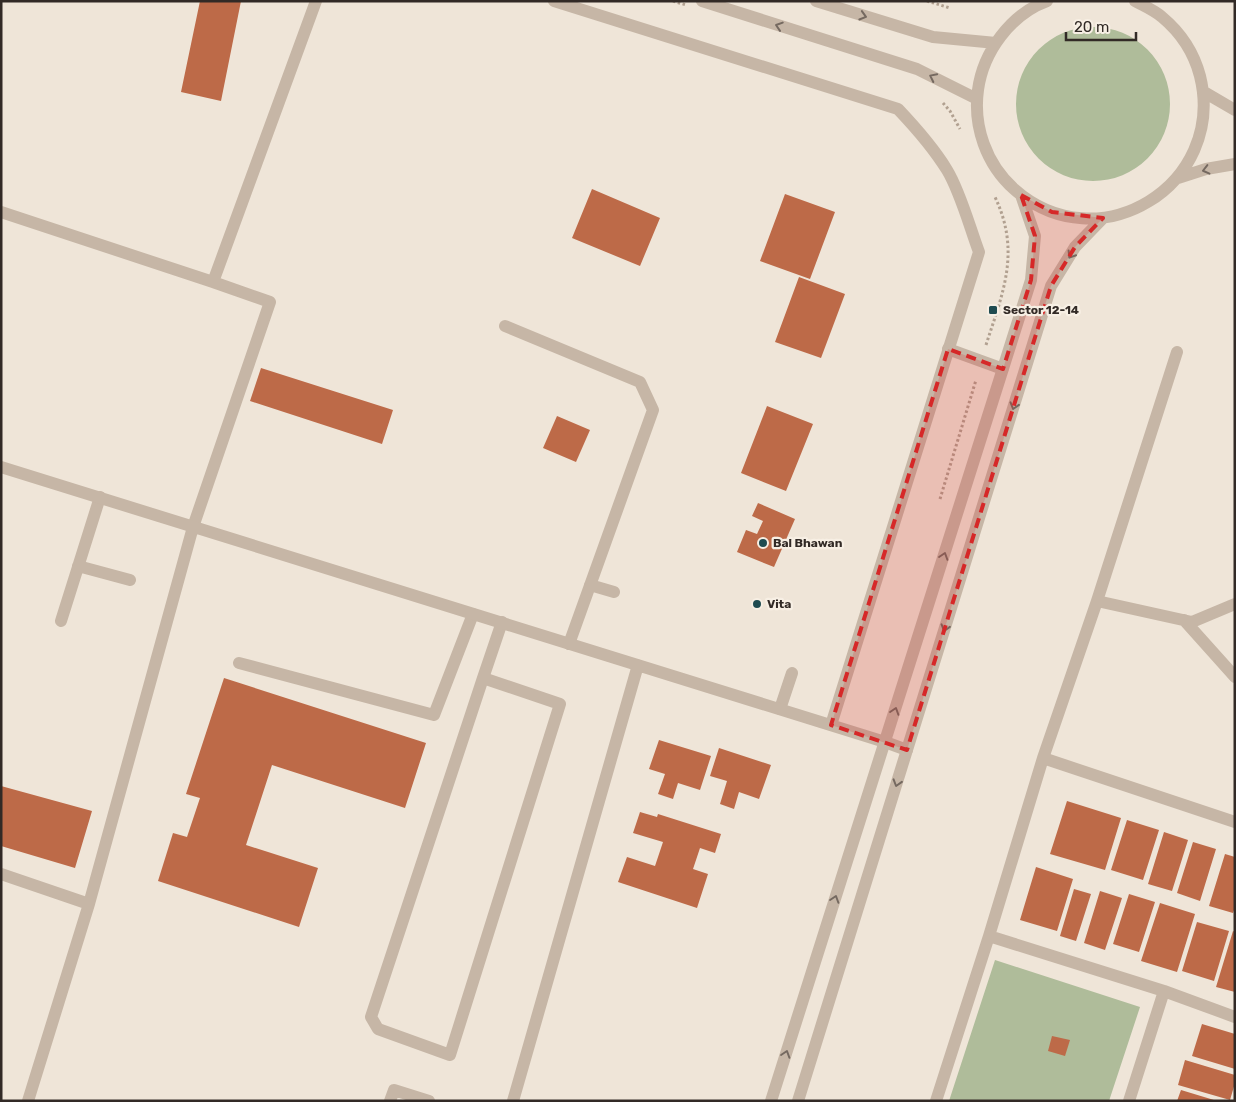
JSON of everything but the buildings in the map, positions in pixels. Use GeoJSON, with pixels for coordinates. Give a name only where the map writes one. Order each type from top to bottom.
{"type":"FeatureCollection","features":[{"type":"Feature","properties":{"kind":"street"},"geometry":{"type":"LineString","coordinates":[[212,282],[316,1]]}},
{"type":"Feature","properties":{"kind":"street"},"geometry":{"type":"LineString","coordinates":[[554,1],[898,109],[926,139],[948,171],[965,212],[979,252],[831,725]]}},
{"type":"Feature","properties":{"kind":"street"},"geometry":{"type":"LineString","coordinates":[[702,1],[917,69],[977,99]]}},
{"type":"Feature","properties":{"kind":"street"},"geometry":{"type":"LineString","coordinates":[[816,1],[933,37],[996,43]]}},
{"type":"Feature","properties":{"kind":"street"},"geometry":{"type":"LineString","coordinates":[[1047,1],[1039,4],[1015,21],[996,43],[982,70],[977,99],[977,117],[987,153],[996,169],[1008,184],[1021,196],[1036,205],[1068,217],[1086,219],[1120,215],[1152,201],[1166,190],[1178,178],[1194,152],[1203,123],[1204,92],[1196,63],[1182,37],[1161,16],[1135,1]]}},
{"type":"Feature","properties":{"kind":"street"},"geometry":{"type":"LineString","coordinates":[[1160,1],[1161,16]]}},
{"type":"Feature","properties":{"kind":"street"},"geometry":{"type":"LineString","coordinates":[[1204,92],[1235,110]]}},
{"type":"Feature","properties":{"kind":"street"},"geometry":{"type":"LineString","coordinates":[[1178,178],[1206,169],[1235,164]]}},
{"type":"Feature","properties":{"kind":"street"},"geometry":{"type":"LineString","coordinates":[[772,1101],[1031,280],[1035,236],[1021,196]]}},
{"type":"Feature","properties":{"kind":"street"},"geometry":{"type":"LineString","coordinates":[[1,212],[270,302],[193,526],[89,904],[28,1101]]}},
{"type":"Feature","properties":{"kind":"street"},"geometry":{"type":"LineString","coordinates":[[798,1101],[1051,286],[1075,247],[1103,218]]}},
{"type":"Feature","properties":{"kind":"street"},"geometry":{"type":"LineString","coordinates":[[506,326],[640,382],[653,410],[569,644]]}},
{"type":"Feature","properties":{"kind":"street"},"geometry":{"type":"LineString","coordinates":[[948,349],[1003,369]]}},
{"type":"Feature","properties":{"kind":"street"},"geometry":{"type":"LineString","coordinates":[[936,1101],[1043,758],[1177,352]]}},
{"type":"Feature","properties":{"kind":"street"},"geometry":{"type":"LineString","coordinates":[[1,467],[907,750]]}},
{"type":"Feature","properties":{"kind":"street"},"geometry":{"type":"LineString","coordinates":[[62,621],[100,497]]}},
{"type":"Feature","properties":{"kind":"street"},"geometry":{"type":"LineString","coordinates":[[78,566],[130,580]]}},
{"type":"Feature","properties":{"kind":"street"},"geometry":{"type":"LineString","coordinates":[[590,585],[614,592]]}},
{"type":"Feature","properties":{"kind":"street"},"geometry":{"type":"LineString","coordinates":[[1096,601],[1192,622],[1235,604]]}},
{"type":"Feature","properties":{"kind":"street"},"geometry":{"type":"LineString","coordinates":[[239,663],[434,715],[474,614]]}},
{"type":"Feature","properties":{"kind":"street"},"geometry":{"type":"LineString","coordinates":[[1184,620],[1235,677]]}},
{"type":"Feature","properties":{"kind":"street"},"geometry":{"type":"LineString","coordinates":[[483,678],[560,704],[450,1054],[378,1029],[371,1017],[483,678],[502,622]]}},
{"type":"Feature","properties":{"kind":"street"},"geometry":{"type":"LineString","coordinates":[[513,1101],[638,665]]}},
{"type":"Feature","properties":{"kind":"street"},"geometry":{"type":"LineString","coordinates":[[780,709],[792,673]]}},
{"type":"Feature","properties":{"kind":"street"},"geometry":{"type":"LineString","coordinates":[[1043,758],[1235,822]]}},
{"type":"Feature","properties":{"kind":"street"},"geometry":{"type":"LineString","coordinates":[[1,874],[89,904]]}},
{"type":"Feature","properties":{"kind":"street"},"geometry":{"type":"LineString","coordinates":[[989,936],[1164,991],[1235,1017]]}},
{"type":"Feature","properties":{"kind":"street"},"geometry":{"type":"LineString","coordinates":[[1129,1101],[1164,991]]}},
{"type":"Feature","properties":{"kind":"street"},"geometry":{"type":"LineString","coordinates":[[390,1101],[394,1090],[429,1101]]}},
{"type":"Feature","properties":{"kind":"path"},"geometry":{"type":"LineString","coordinates":[[928,1],[950,8]]}},
{"type":"Feature","properties":{"kind":"highlighted area"},"geometry":{"type":"Polygon","coordinates":[[[1021,195],[1052,212],[1103,218],[1075,247],[1051,286],[907,750],[831,725],[948,349],[1003,369],[1031,280],[1035,236],[1021,195]]]}},
{"type":"Feature","properties":{"kind":"green space"},"geometry":{"type":"Polygon","coordinates":[[[1093,27],[1122,33],[1136,40],[1147,50],[1157,61],[1164,75],[1170,104],[1164,133],[1157,147],[1147,158],[1136,168],[1122,175],[1093,181],[1064,175],[1050,168],[1039,158],[1029,147],[1022,133],[1016,104],[1022,75],[1029,61],[1039,50],[1050,40],[1064,33],[1093,27]]]}},
{"type":"Feature","properties":{"kind":"green space"},"geometry":{"type":"Polygon","coordinates":[[[995,960],[1140,1007],[1109,1101],[949,1101],[995,960]]]}},
{"type":"Feature","properties":{"kind":"place","name":"Sector 12-14"},"geometry":{"type":"Point","coordinates":[993,310]}},
{"type":"Feature","properties":{"kind":"place","name":"Bal Bhawan"},"geometry":{"type":"Point","coordinates":[763,543]}},
{"type":"Feature","properties":{"kind":"place","name":"Vita"},"geometry":{"type":"Point","coordinates":[757,604]}}]}
